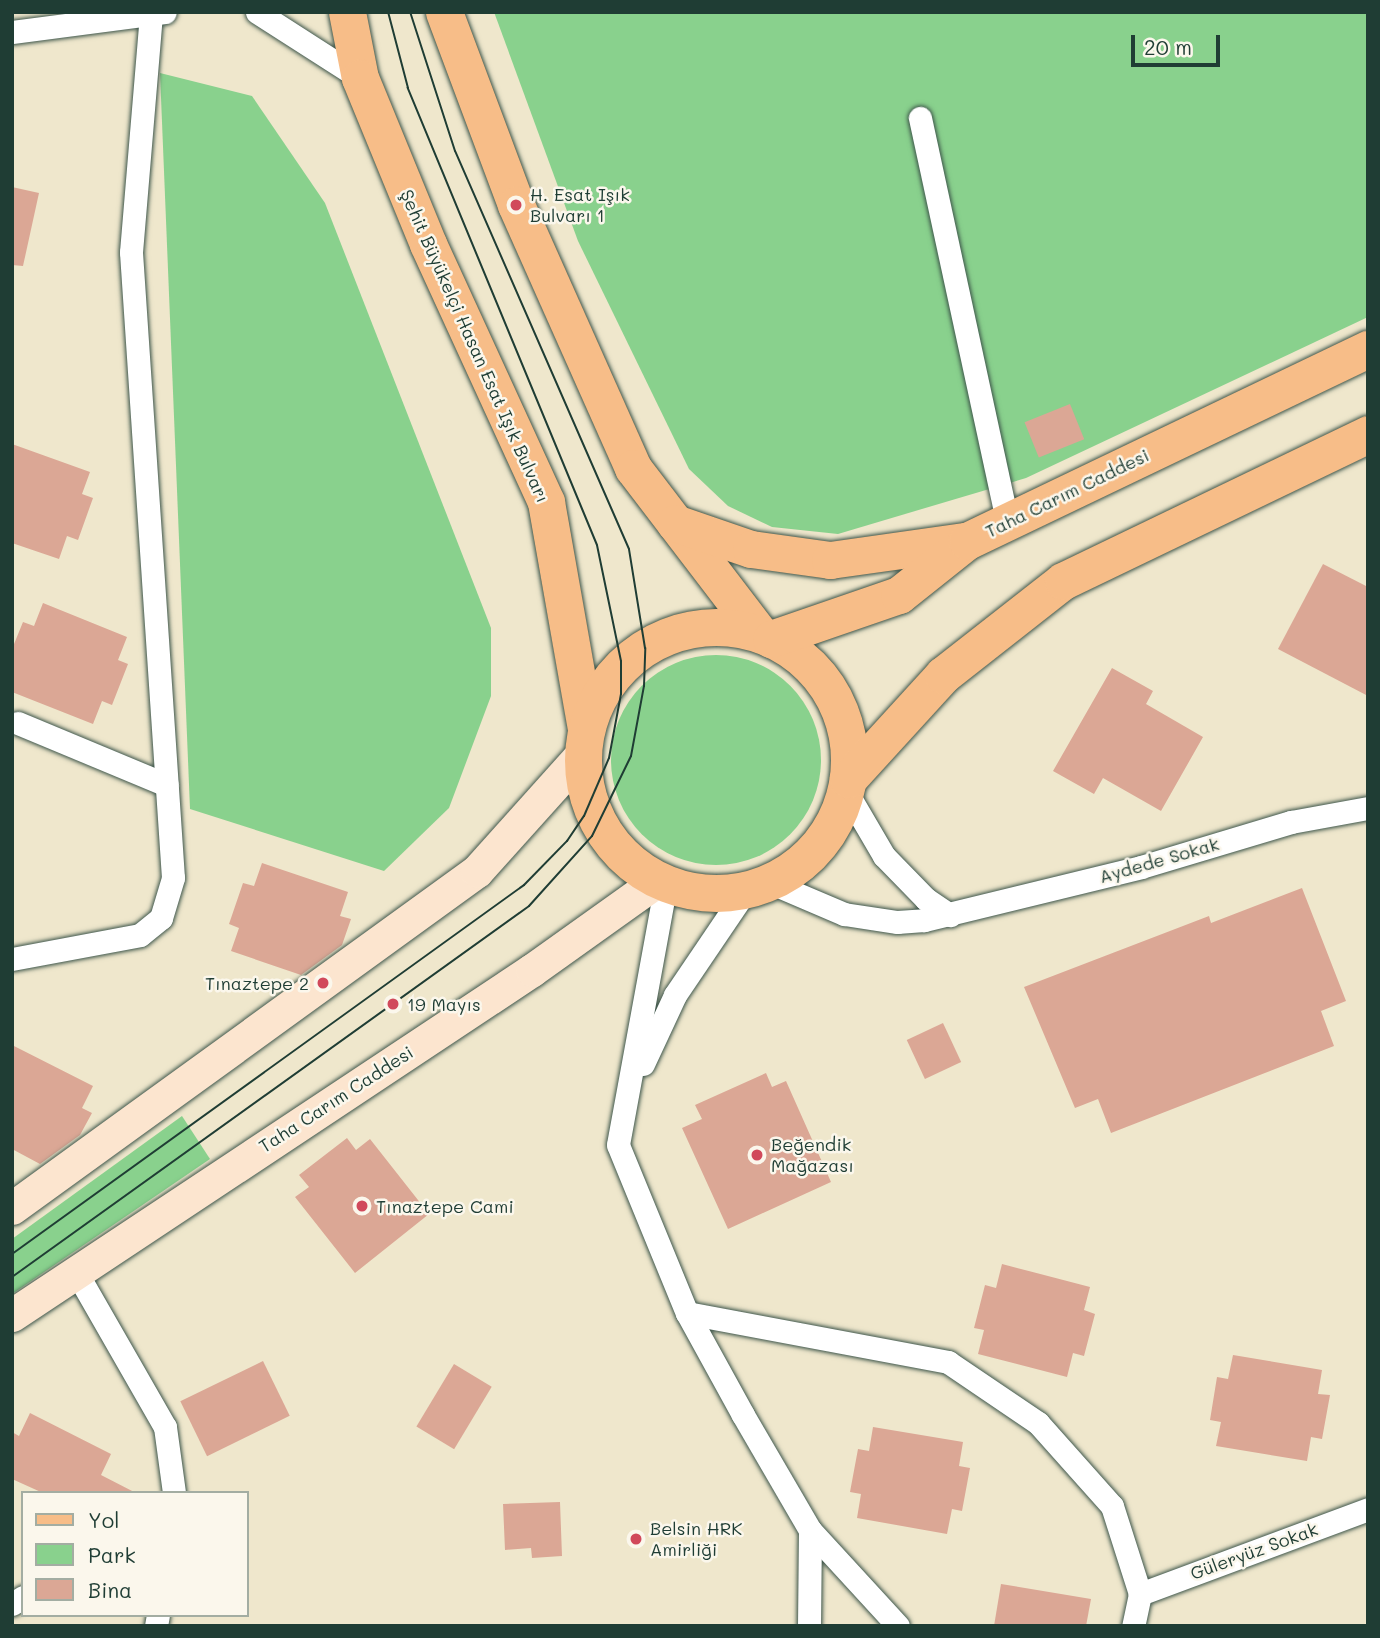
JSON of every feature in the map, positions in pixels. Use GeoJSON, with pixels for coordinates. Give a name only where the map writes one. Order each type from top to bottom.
{"type":"FeatureCollection","features":[{"type":"Feature","properties":{"kind":"main road","name":"Şehit Büyükelçi Hasan Esat Işık Bulvarı"},"geometry":{"type":"LineString","coordinates":[[347,12],[360,78],[428,244],[546,502],[584,741],[586,789],[599,824],[630,862],[662,881]]}},
{"type":"Feature","properties":{"kind":"main road"},"geometry":{"type":"LineString","coordinates":[[444,12],[516,205],[633,468],[766,636]]}},
{"type":"Feature","properties":{"kind":"main road","name":"Taha Carım Caddesi"},"geometry":{"type":"LineString","coordinates":[[766,636],[899,595],[967,541],[1368,349]]}},
{"type":"Feature","properties":{"kind":"main road"},"geometry":{"type":"LineString","coordinates":[[662,881],[697,892],[757,886],[818,845],[847,785],[943,676],[1063,581],[1368,434]]}},
{"type":"Feature","properties":{"kind":"main road"},"geometry":{"type":"LineString","coordinates":[[676,523],[751,549],[830,560],[967,541]]}},
{"type":"Feature","properties":{"kind":"main road"},"geometry":{"type":"LineString","coordinates":[[12,1208],[477,871],[584,741],[607,684],[622,665],[659,640],[711,626],[766,636],[803,658],[834,696],[849,742],[847,785]]}},
{"type":"Feature","properties":{"kind":"main road","name":"Taha Carım Caddesi"},"geometry":{"type":"LineString","coordinates":[[12,1315],[75,1270],[532,970],[662,881]]}},
{"type":"Feature","properties":{"kind":"street"},"geometry":{"type":"LineString","coordinates":[[257,12],[360,78]]}},
{"type":"Feature","properties":{"kind":"street"},"geometry":{"type":"LineString","coordinates":[[12,32],[158,13],[131,252],[173,878],[161,918],[128,940],[21,954],[12,959]]}},
{"type":"Feature","properties":{"kind":"street"},"geometry":{"type":"LineString","coordinates":[[920,118],[1007,521]]}},
{"type":"Feature","properties":{"kind":"street"},"geometry":{"type":"LineString","coordinates":[[18,723],[167,785]]}},
{"type":"Feature","properties":{"kind":"street"},"geometry":{"type":"LineString","coordinates":[[847,785],[884,856],[926,899],[950,915]]}},
{"type":"Feature","properties":{"kind":"street","name":"Aydede Sokak"},"geometry":{"type":"LineString","coordinates":[[757,886],[870,920],[897,922],[950,915],[1141,867],[1292,822],[1368,808]]}},
{"type":"Feature","properties":{"kind":"street"},"geometry":{"type":"LineString","coordinates":[[662,881],[618,1144],[687,1313],[810,1530],[898,1626]]}},
{"type":"Feature","properties":{"kind":"street"},"geometry":{"type":"LineString","coordinates":[[618,1144],[633,1093],[675,995],[757,886]]}},
{"type":"Feature","properties":{"kind":"street"},"geometry":{"type":"LineString","coordinates":[[75,1270],[165,1427],[174,1491]]}},
{"type":"Feature","properties":{"kind":"street"},"geometry":{"type":"LineString","coordinates":[[687,1313],[948,1363],[1038,1423],[1112,1506],[1140,1594],[1133,1626]]}},
{"type":"Feature","properties":{"kind":"street","name":"Güleryüz Sokak"},"geometry":{"type":"LineString","coordinates":[[1140,1594],[1368,1509]]}},
{"type":"Feature","properties":{"kind":"street"},"geometry":{"type":"LineString","coordinates":[[809,1626],[810,1530]]}},
{"type":"Feature","properties":{"kind":"green space"},"geometry":{"type":"Polygon","coordinates":[[[494,12],[1368,12],[1368,317],[1026,478],[838,534],[772,527],[728,506],[689,469],[578,241],[494,12]]]}},
{"type":"Feature","properties":{"kind":"green space"},"geometry":{"type":"Polygon","coordinates":[[[160,73],[252,96],[325,203],[491,628],[491,696],[449,808],[384,871],[190,809],[160,73]]]}},
{"type":"Feature","properties":{"kind":"green space"},"geometry":{"type":"Polygon","coordinates":[[[716,655],[756,663],[790,686],[813,720],[821,760],[813,800],[790,834],[756,857],[716,865],[676,857],[642,834],[619,800],[611,760],[619,720],[642,686],[676,663],[716,655]]]}},
{"type":"Feature","properties":{"kind":"green space"},"geometry":{"type":"Polygon","coordinates":[[[182,1116],[210,1159],[12,1294],[12,1239],[182,1116]]]}},
{"type":"Feature","properties":{"kind":"building"},"geometry":{"type":"Polygon","coordinates":[[[12,187],[39,193],[23,266],[12,265],[12,187]]]}},
{"type":"Feature","properties":{"kind":"building"},"geometry":{"type":"Polygon","coordinates":[[[1070,404],[1084,439],[1039,458],[1025,422],[1070,404]]]}},
{"type":"Feature","properties":{"kind":"building"},"geometry":{"type":"Polygon","coordinates":[[[12,444],[90,472],[82,494],[93,498],[78,540],[67,536],[59,559],[12,543],[12,444]]]}},
{"type":"Feature","properties":{"kind":"building"},"geometry":{"type":"Polygon","coordinates":[[[1323,564],[1368,587],[1368,696],[1278,649],[1323,564]]]}},
{"type":"Feature","properties":{"kind":"building"},"geometry":{"type":"Polygon","coordinates":[[[43,603],[127,637],[118,660],[128,664],[112,705],[102,701],[93,724],[12,692],[12,649],[23,622],[34,626],[43,603]]]}},
{"type":"Feature","properties":{"kind":"building"},"geometry":{"type":"Polygon","coordinates":[[[1112,668],[1153,691],[1146,704],[1203,737],[1161,811],[1103,778],[1094,794],[1053,771],[1112,668]]]}},
{"type":"Feature","properties":{"kind":"building"},"geometry":{"type":"Polygon","coordinates":[[[262,863],[348,892],[340,916],[351,919],[342,945],[301,975],[231,951],[239,928],[229,924],[243,883],[254,886],[262,863]]]}},
{"type":"Feature","properties":{"kind":"building"},"geometry":{"type":"Polygon","coordinates":[[[1302,888],[1346,1001],[1321,1011],[1334,1046],[1111,1133],[1098,1099],[1075,1108],[1024,987],[1209,916],[1211,923],[1302,888]]]}},
{"type":"Feature","properties":{"kind":"building"},"geometry":{"type":"Polygon","coordinates":[[[943,1023],[961,1062],[925,1079],[907,1040],[943,1023]]]}},
{"type":"Feature","properties":{"kind":"building"},"geometry":{"type":"Polygon","coordinates":[[[12,1045],[93,1086],[82,1108],[92,1113],[80,1135],[40,1164],[12,1149],[12,1045]]]}},
{"type":"Feature","properties":{"kind":"building","name":"Beğendik Mağazası"},"geometry":{"type":"Polygon","coordinates":[[[766,1073],[772,1087],[786,1081],[831,1182],[728,1229],[682,1128],[702,1119],[695,1105],[766,1073]]]}},
{"type":"Feature","properties":{"kind":"building","name":"Tınaztepe Cami"},"geometry":{"type":"Polygon","coordinates":[[[347,1138],[356,1150],[370,1139],[429,1214],[355,1273],[295,1197],[309,1187],[299,1175],[347,1138]]]}},
{"type":"Feature","properties":{"kind":"building"},"geometry":{"type":"Polygon","coordinates":[[[1002,1264],[1090,1287],[1084,1310],[1095,1314],[1084,1356],[1073,1353],[1067,1377],[978,1354],[984,1330],[974,1328],[985,1285],[996,1288],[1002,1264]]]}},
{"type":"Feature","properties":{"kind":"building"},"geometry":{"type":"Polygon","coordinates":[[[1233,1355],[1322,1370],[1318,1394],[1330,1395],[1322,1439],[1311,1437],[1307,1461],[1216,1446],[1221,1422],[1210,1420],[1217,1377],[1228,1379],[1233,1355]]]}},
{"type":"Feature","properties":{"kind":"building"},"geometry":{"type":"Polygon","coordinates":[[[263,1361],[290,1416],[207,1456],[180,1401],[263,1361]]]}},
{"type":"Feature","properties":{"kind":"building"},"geometry":{"type":"Polygon","coordinates":[[[454,1364],[492,1387],[454,1449],[416,1427],[454,1364]]]}},
{"type":"Feature","properties":{"kind":"building"},"geometry":{"type":"Polygon","coordinates":[[[30,1413],[111,1454],[101,1475],[132,1491],[39,1491],[12,1479],[12,1432],[19,1436],[30,1413]]]}},
{"type":"Feature","properties":{"kind":"building"},"geometry":{"type":"Polygon","coordinates":[[[873,1427],[963,1442],[959,1466],[970,1468],[962,1511],[952,1509],[947,1534],[857,1518],[861,1494],[850,1492],[858,1449],[869,1451],[873,1427]]]}},
{"type":"Feature","properties":{"kind":"building"},"geometry":{"type":"Polygon","coordinates":[[[560,1502],[562,1556],[532,1558],[531,1548],[505,1550],[503,1504],[560,1502]]]}},
{"type":"Feature","properties":{"kind":"building"},"geometry":{"type":"Polygon","coordinates":[[[1001,1584],[1091,1599],[1086,1626],[994,1626],[1001,1584]]]}},
{"type":"Feature","properties":{"kind":"tram line"},"geometry":{"type":"LineString","coordinates":[[12,1254],[524,885],[567,841],[584,816],[609,758],[621,694],[621,661],[597,545],[408,88],[388,12]]}},
{"type":"Feature","properties":{"kind":"tram line"},"geometry":{"type":"LineString","coordinates":[[12,1277],[529,906],[592,836],[631,756],[644,686],[645,648],[629,549],[455,151],[410,12]]}},
{"type":"Feature","properties":{"kind":"place","name":"H. Esat Işık Bulvarı 1"},"geometry":{"type":"Point","coordinates":[516,205]}},
{"type":"Feature","properties":{"kind":"place","name":"Tınaztepe 2"},"geometry":{"type":"Point","coordinates":[323,983]}},
{"type":"Feature","properties":{"kind":"place","name":"19 Mayıs"},"geometry":{"type":"Point","coordinates":[393,1004]}},
{"type":"Feature","properties":{"kind":"place","name":"Beğendik Mağazası"},"geometry":{"type":"Point","coordinates":[757,1155]}},
{"type":"Feature","properties":{"kind":"place","name":"Tınaztepe Cami"},"geometry":{"type":"Point","coordinates":[362,1206]}},
{"type":"Feature","properties":{"kind":"place","name":"Belsin HRK Amirliği"},"geometry":{"type":"Point","coordinates":[636,1539]}}]}
